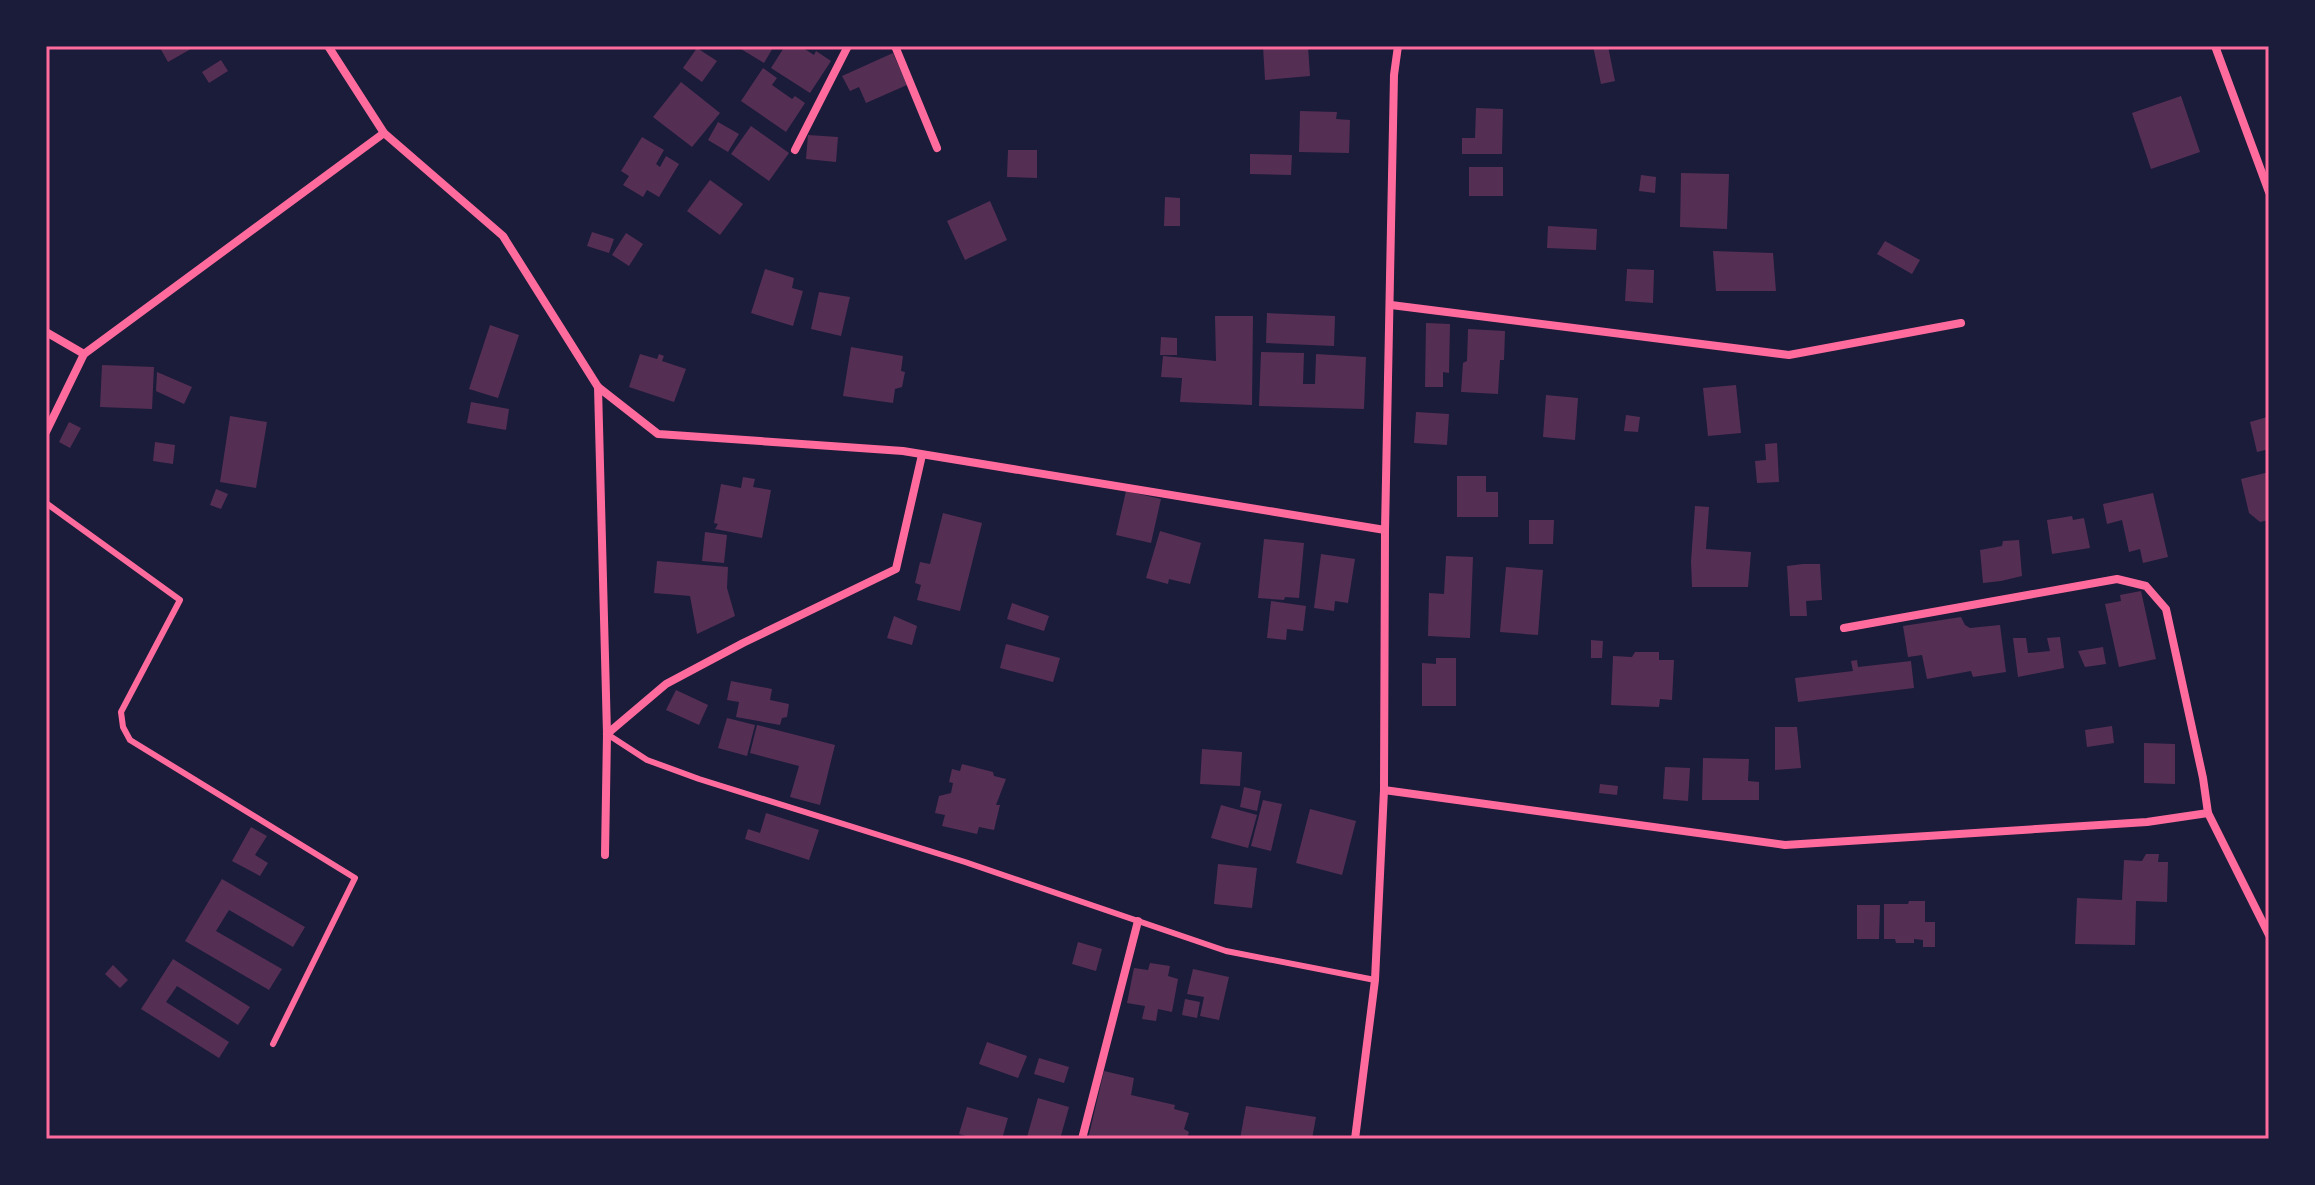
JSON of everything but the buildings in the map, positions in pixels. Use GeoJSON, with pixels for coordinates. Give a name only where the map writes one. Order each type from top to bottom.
{"type":"FeatureCollection","features":[{"type":"Feature","properties":{"kind":"street"},"geometry":{"type":"LineString","coordinates":[[328,46],[384,133],[503,236],[598,387],[658,434],[903,451],[1385,530]]}},
{"type":"Feature","properties":{"kind":"street"},"geometry":{"type":"LineString","coordinates":[[795,150],[848,46]]}},
{"type":"Feature","properties":{"kind":"street"},"geometry":{"type":"LineString","coordinates":[[895,46],[937,148]]}},
{"type":"Feature","properties":{"kind":"street"},"geometry":{"type":"LineString","coordinates":[[1355,1139],[1375,980],[1384,790],[1385,530],[1394,75],[1398,46]]}},
{"type":"Feature","properties":{"kind":"street"},"geometry":{"type":"LineString","coordinates":[[2215,46],[2269,192]]}},
{"type":"Feature","properties":{"kind":"street"},"geometry":{"type":"LineString","coordinates":[[46,432],[84,354],[384,133]]}},
{"type":"Feature","properties":{"kind":"street"},"geometry":{"type":"LineString","coordinates":[[1391,305],[1789,355],[1961,323]]}},
{"type":"Feature","properties":{"kind":"street"},"geometry":{"type":"LineString","coordinates":[[46,332],[84,354]]}},
{"type":"Feature","properties":{"kind":"street"},"geometry":{"type":"LineString","coordinates":[[598,387],[607,734],[605,855]]}},
{"type":"Feature","properties":{"kind":"street"},"geometry":{"type":"LineString","coordinates":[[607,734],[666,684],[896,569],[922,455]]}},
{"type":"Feature","properties":{"kind":"street"},"geometry":{"type":"LineString","coordinates":[[1844,628],[2117,579],[2146,586],[2166,609],[2208,813],[2269,935]]}},
{"type":"Feature","properties":{"kind":"street"},"geometry":{"type":"LineString","coordinates":[[1384,790],[1785,845],[2147,822],[2208,813]]}},
{"type":"Feature","properties":{"kind":"street"},"geometry":{"type":"LineString","coordinates":[[1082,1139],[1138,921]]}},
{"type":"Feature","properties":{"kind":"lane"},"geometry":{"type":"LineString","coordinates":[[46,503],[180,600],[121,712],[123,727],[130,740],[355,878],[273,1044]]}},
{"type":"Feature","properties":{"kind":"lane"},"geometry":{"type":"LineString","coordinates":[[607,734],[647,760],[699,779],[965,862],[1226,951],[1375,980]]}}]}
